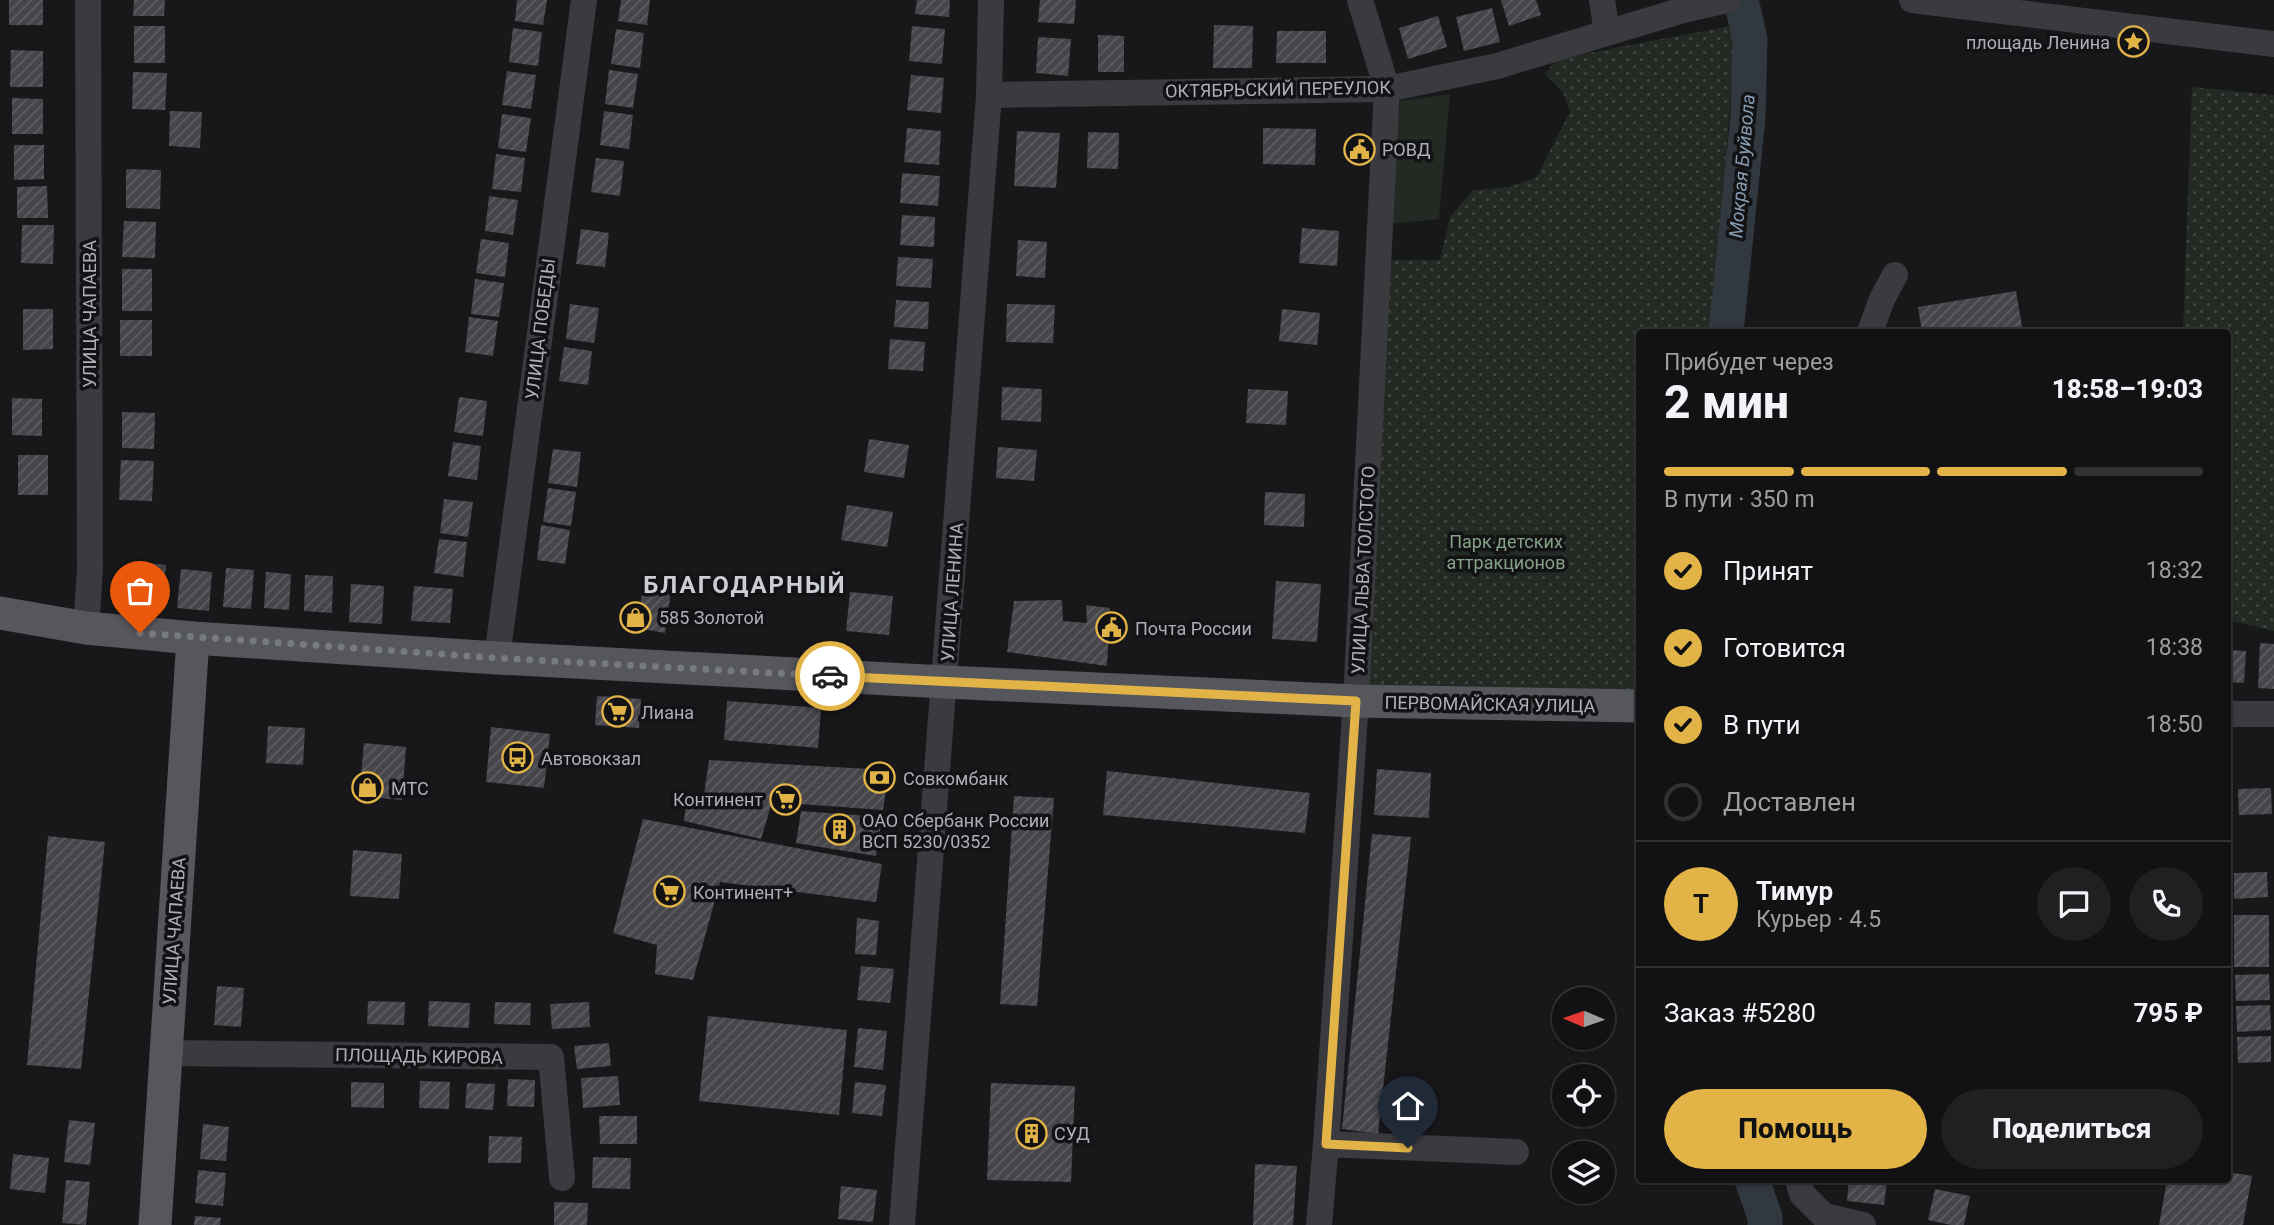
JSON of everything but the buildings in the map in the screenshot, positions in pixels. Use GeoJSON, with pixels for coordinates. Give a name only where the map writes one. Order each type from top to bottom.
{"type":"FeatureCollection","features":[{"type":"Feature","properties":{"kind":"main road","name":"ПЕРВОМАЙСКАЯ УЛИЦА"},"geometry":{"type":"LineString","coordinates":[[0,613],[86,628],[194,638],[497,658],[1356,701],[1636,706]]}},
{"type":"Feature","properties":{"kind":"main road","name":"УЛИЦА ЧАПАЕВА"},"geometry":{"type":"LineString","coordinates":[[155,1225],[194,638]]}},
{"type":"Feature","properties":{"kind":"street","name":"УЛИЦА ЧАПАЕВА"},"geometry":{"type":"LineString","coordinates":[[86,628],[90,570],[88,0]]}},
{"type":"Feature","properties":{"kind":"street","name":"УЛИЦА ПОБЕДЫ"},"geometry":{"type":"LineString","coordinates":[[497,658],[584,0]]}},
{"type":"Feature","properties":{"kind":"street","name":"УЛИЦА ЛЕНИНА"},"geometry":{"type":"LineString","coordinates":[[902,1225],[989,94],[990,0]]}},
{"type":"Feature","properties":{"kind":"street","name":"УЛИЦА ЛЬВА ТОЛСТОГО"},"geometry":{"type":"LineString","coordinates":[[1319,1225],[1356,701],[1387,89],[1360,0]]}},
{"type":"Feature","properties":{"kind":"street"},"geometry":{"type":"LineString","coordinates":[[1602,0],[1607,32]]}},
{"type":"Feature","properties":{"kind":"street","name":"ОКТЯБРЬСКИЙ ПЕРЕУЛОК"},"geometry":{"type":"LineString","coordinates":[[989,94],[1387,89],[1497,66],[1683,10],[1727,0]]}},
{"type":"Feature","properties":{"kind":"street"},"geometry":{"type":"LineString","coordinates":[[1912,0],[2274,44]]}},
{"type":"Feature","properties":{"kind":"street"},"geometry":{"type":"LineString","coordinates":[[1871,329],[1882,299],[1895,275]]}},
{"type":"Feature","properties":{"kind":"street"},"geometry":{"type":"LineString","coordinates":[[2231,714],[2274,714]]}},
{"type":"Feature","properties":{"kind":"street","name":"ПЛОЩАДЬ КИРОВА"},"geometry":{"type":"LineString","coordinates":[[166,1053],[551,1057],[562,1178]]}},
{"type":"Feature","properties":{"kind":"street"},"geometry":{"type":"LineString","coordinates":[[1326,1144],[1516,1152]]}},
{"type":"Feature","properties":{"kind":"street"},"geometry":{"type":"LineString","coordinates":[[1798,1183],[1802,1194],[1824,1216],[1863,1225]]}},
{"type":"Feature","properties":{"kind":"green space","name":"Парк детских аттракционов"},"geometry":{"type":"Polygon","coordinates":[[[1736,25],[1713,329],[1636,329],[1636,693],[1364,695],[1385,260],[1440,260],[1450,217],[1473,190],[1509,187],[1536,178],[1570,112],[1563,92],[1545,74],[1557,59],[1736,25]]]}},
{"type":"Feature","properties":{"kind":"green space"},"geometry":{"type":"Polygon","coordinates":[[[2192,87],[2274,95],[2274,631],[2231,621],[2231,329],[2183,329],[2192,87]]]}},
{"type":"Feature","properties":{"kind":"green space"},"geometry":{"type":"Polygon","coordinates":[[[1450,94],[1439,219],[1390,224],[1400,101],[1450,94]]]}},
{"type":"Feature","properties":{"kind":"waterway","name":"Мокрая Буйвола"},"geometry":{"type":"LineString","coordinates":[[1726,329],[1748,117],[1750,39],[1741,0]]}},
{"type":"Feature","properties":{"kind":"waterway","name":"Мокрая Буйвола"},"geometry":{"type":"LineString","coordinates":[[1753,1183],[1765,1217],[1765,1225]]}},
{"type":"Feature","properties":{"kind":"way so far"},"geometry":{"type":"LineString","coordinates":[[140,633],[497,658],[830,676]]}},
{"type":"Feature","properties":{"kind":"place","name":"площадь Ленина"},"geometry":{"type":"Point","coordinates":[2133,42]}},
{"type":"Feature","properties":{"kind":"place","name":"РОВД"},"geometry":{"type":"Point","coordinates":[1359,149]}},
{"type":"Feature","properties":{"kind":"place","name":"585 Золотой"},"geometry":{"type":"Point","coordinates":[636,617]}},
{"type":"Feature","properties":{"kind":"place","name":"Почта России"},"geometry":{"type":"Point","coordinates":[1112,628]}},
{"type":"Feature","properties":{"kind":"place","name":"Лиана"},"geometry":{"type":"Point","coordinates":[618,712]}},
{"type":"Feature","properties":{"kind":"place","name":"Автовокзал"},"geometry":{"type":"Point","coordinates":[518,758]}},
{"type":"Feature","properties":{"kind":"place","name":"Совкомбанк"},"geometry":{"type":"Point","coordinates":[880,778]}},
{"type":"Feature","properties":{"kind":"place","name":"МТС"},"geometry":{"type":"Point","coordinates":[368,788]}},
{"type":"Feature","properties":{"kind":"place","name":"Континент"},"geometry":{"type":"Point","coordinates":[786,799]}},
{"type":"Feature","properties":{"kind":"place","name":"ОАО Сбербанк России ВСП 5230/0352"},"geometry":{"type":"Point","coordinates":[839,830]}},
{"type":"Feature","properties":{"kind":"place","name":"Континент+"},"geometry":{"type":"Point","coordinates":[670,892]}},
{"type":"Feature","properties":{"kind":"place","name":"СУД"},"geometry":{"type":"Point","coordinates":[1031,1133]}},
{"type":"Feature","properties":{"kind":"district","name":"БЛАГОДАРНЫЙ"},"geometry":{"type":"Point","coordinates":[745,585]}},
{"type":"Feature","properties":{"kind":"route"},"geometry":{"type":"LineString","coordinates":[[830,676],[1356,701],[1326,1144],[1408,1148]]}}]}
